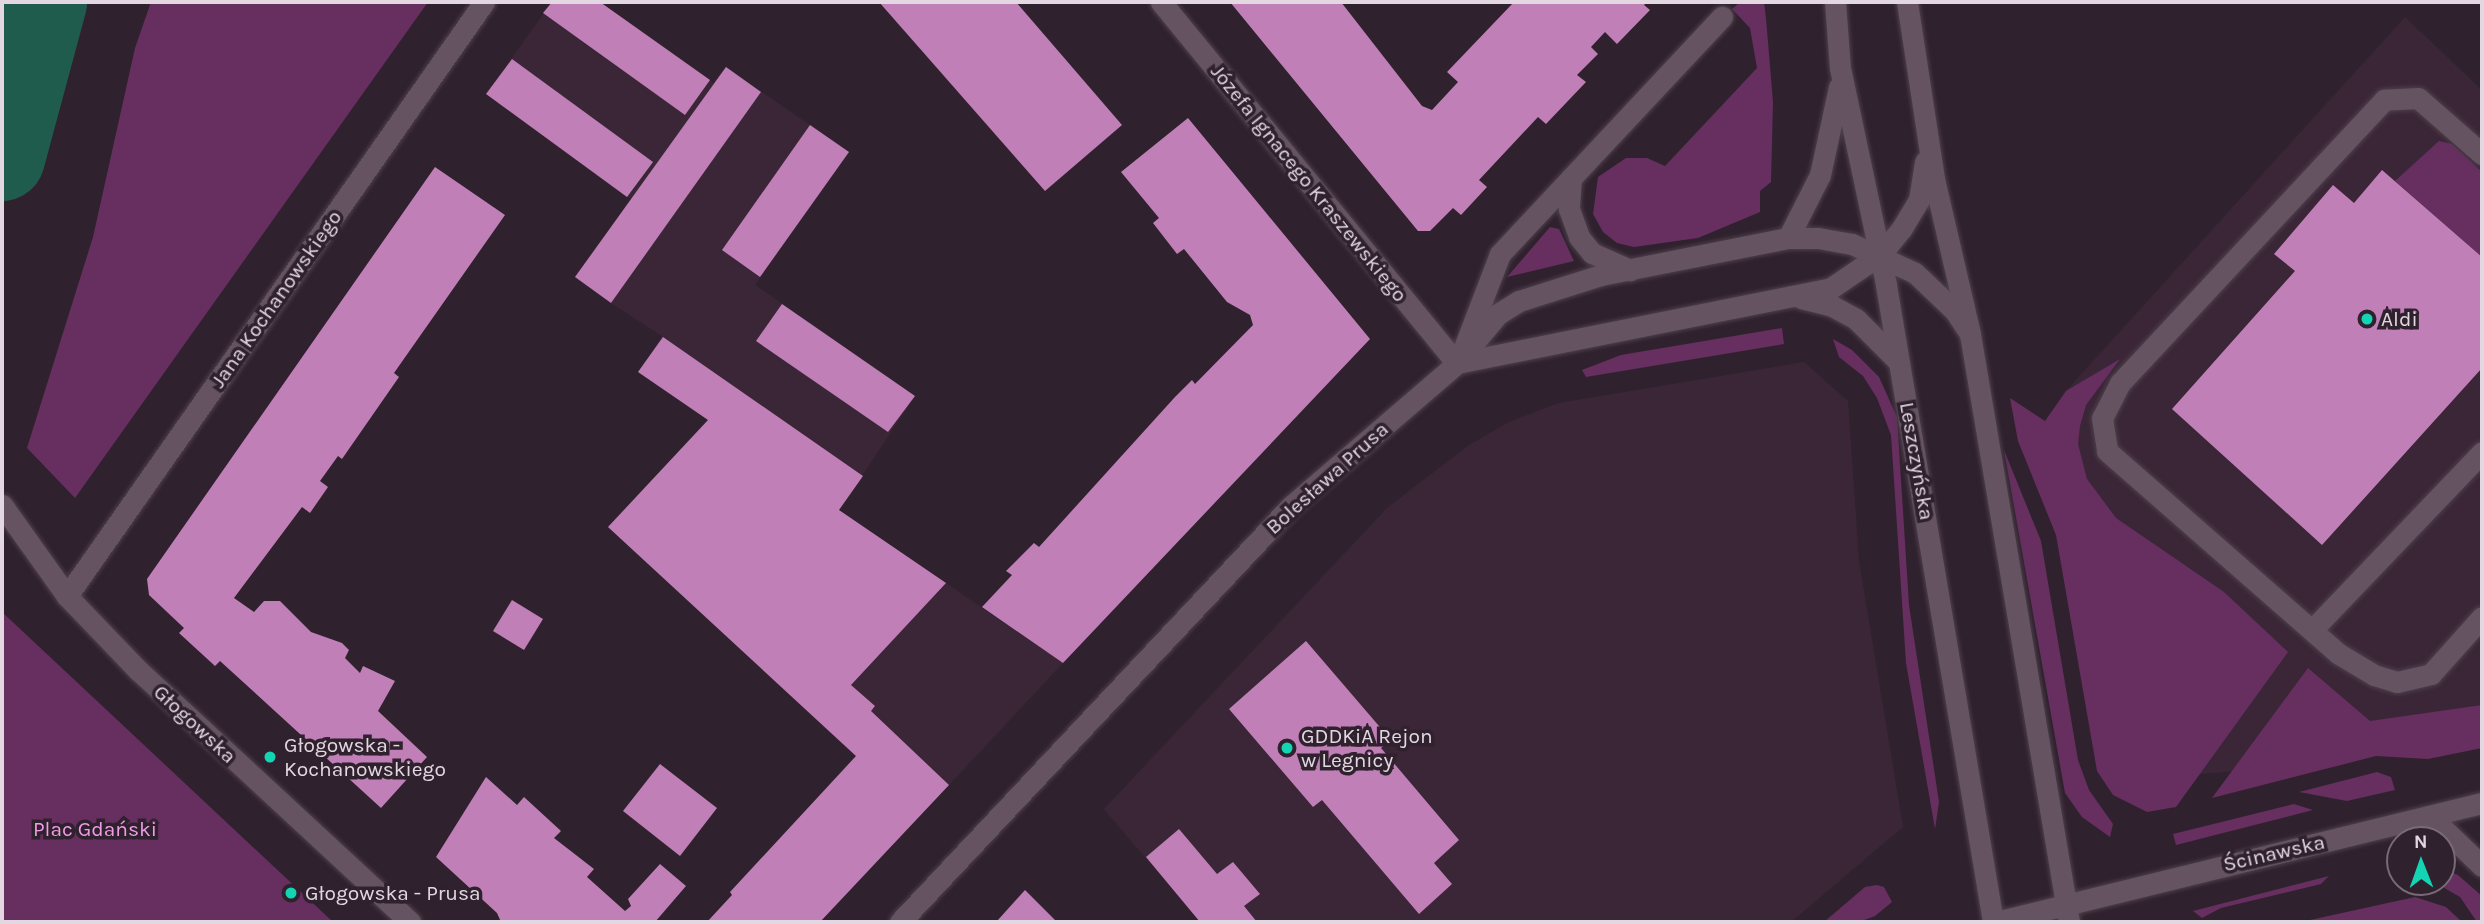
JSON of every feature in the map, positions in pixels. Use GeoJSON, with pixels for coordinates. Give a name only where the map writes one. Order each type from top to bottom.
{"type":"FeatureCollection","features":[{"type":"Feature","properties":{"kind":"street","name":"Jana Kochanowskiego"},"geometry":{"type":"LineString","coordinates":[[67,596],[484,2]]}},
{"type":"Feature","properties":{"kind":"street","name":"Józefa Ignacego Kraszewskiego"},"geometry":{"type":"LineString","coordinates":[[1160,2],[1457,363]]}},
{"type":"Feature","properties":{"kind":"street","name":"Leszczyńska"},"geometry":{"type":"LineString","coordinates":[[1835,2],[1840,68],[1881,254],[1994,922]]}},
{"type":"Feature","properties":{"kind":"street"},"geometry":{"type":"LineString","coordinates":[[1907,2],[1927,136],[1970,334],[2067,913]]}},
{"type":"Feature","properties":{"kind":"street","name":"Bolesława Prusa"},"geometry":{"type":"LineString","coordinates":[[900,922],[1291,506],[1457,363],[1500,254],[1722,18]]}},
{"type":"Feature","properties":{"kind":"street"},"geometry":{"type":"LineString","coordinates":[[1788,238],[1820,175],[1838,104],[1840,68]]}},
{"type":"Feature","properties":{"kind":"street"},"geometry":{"type":"LineString","coordinates":[[2482,154],[2418,98],[2384,100],[2120,383],[2102,418],[2107,451],[2312,631],[2374,675],[2397,682],[2431,674],[2482,618]]}},
{"type":"Feature","properties":{"kind":"street"},"geometry":{"type":"LineString","coordinates":[[1457,363],[1798,298],[1831,288],[1881,254],[1919,200],[1927,136]]}},
{"type":"Feature","properties":{"kind":"street"},"geometry":{"type":"LineString","coordinates":[[1571,178],[1569,209],[1579,237],[1592,253],[1630,270]]}},
{"type":"Feature","properties":{"kind":"street"},"geometry":{"type":"LineString","coordinates":[[1457,363],[1498,314],[1519,301],[1564,284],[1788,238],[1818,238],[1881,254],[1936,290],[1970,334]]}},
{"type":"Feature","properties":{"kind":"street"},"geometry":{"type":"LineString","coordinates":[[1798,298],[1832,306],[1856,319],[1900,363]]}},
{"type":"Feature","properties":{"kind":"street"},"geometry":{"type":"LineString","coordinates":[[2312,631],[2482,452]]}},
{"type":"Feature","properties":{"kind":"street","name":"Głogowska"},"geometry":{"type":"LineString","coordinates":[[2,505],[67,596],[195,724],[411,922]]}},
{"type":"Feature","properties":{"kind":"street","name":"Ścinawska"},"geometry":{"type":"LineString","coordinates":[[1994,922],[2067,913],[2482,803]]}},
{"type":"Feature","properties":{"kind":"street"},"geometry":{"type":"LineString","coordinates":[[2430,816],[2482,866]]}},
{"type":"Feature","properties":{"kind":"shaded area"},"geometry":{"type":"Polygon","coordinates":[[[552,2],[600,2],[713,83],[726,67],[849,152],[755,285],[915,396],[839,510],[1063,663],[920,816],[608,527],[708,420],[638,372],[662,336],[611,303],[614,224],[631,199],[486,94],[552,2]]]}},
{"type":"Feature","properties":{"kind":"shaded area"},"geometry":{"type":"Polygon","coordinates":[[[2405,17],[2482,90],[2482,724],[2247,770],[2121,781],[2066,391],[2405,17]]]}},
{"type":"Feature","properties":{"kind":"shaded area"},"geometry":{"type":"Polygon","coordinates":[[[1804,362],[1848,401],[1859,561],[1903,827],[1791,922],[1200,922],[1104,809],[1387,508],[1469,445],[1509,422],[1559,403],[1804,362]]]}},
{"type":"Feature","properties":{"kind":"green space"},"geometry":{"type":"Polygon","coordinates":[[[151,2],[428,2],[75,498],[27,448],[93,237],[135,48],[151,2]]]}},
{"type":"Feature","properties":{"kind":"green space"},"geometry":{"type":"Polygon","coordinates":[[[1740,2],[1764,2],[1766,18],[1773,102],[1771,182],[1760,191],[1760,212],[1698,238],[1634,247],[1617,243],[1603,232],[1593,214],[1598,177],[1626,158],[1647,158],[1665,166],[1757,68],[1750,28],[1732,9],[1740,2]]]}},
{"type":"Feature","properties":{"kind":"green space"},"geometry":{"type":"Polygon","coordinates":[[[2439,141],[2452,144],[2482,172],[2482,257],[2395,181],[2439,141]]]}},
{"type":"Feature","properties":{"kind":"green space"},"geometry":{"type":"Polygon","coordinates":[[[1550,227],[1559,229],[1574,261],[1507,277],[1550,227]]]}},
{"type":"Feature","properties":{"kind":"green space"},"geometry":{"type":"Polygon","coordinates":[[[1782,328],[1784,344],[1586,377],[1582,370],[1621,355],[1782,328]]]}},
{"type":"Feature","properties":{"kind":"green space"},"geometry":{"type":"Polygon","coordinates":[[[1833,339],[1852,350],[1879,377],[1897,417],[1909,605],[1939,802],[1935,829],[1906,663],[1891,435],[1877,398],[1863,376],[1839,357],[1833,339]]]}},
{"type":"Feature","properties":{"kind":"green space"},"geometry":{"type":"Polygon","coordinates":[[[2120,359],[2086,405],[2080,426],[2078,444],[2087,479],[2116,518],[2224,592],[2288,652],[2176,807],[2147,812],[2113,795],[2097,771],[2056,535],[2018,441],[2010,398],[2045,421],[2066,391],[2120,359]]]}},
{"type":"Feature","properties":{"kind":"green space"},"geometry":{"type":"Polygon","coordinates":[[[2004,450],[2041,541],[2078,760],[2089,790],[2113,824],[2110,837],[2082,817],[2065,793],[2004,450]]]}},
{"type":"Feature","properties":{"kind":"green space","name":"Plac Gdański"},"geometry":{"type":"Polygon","coordinates":[[[2,612],[333,922],[2,922],[2,612]]]}},
{"type":"Feature","properties":{"kind":"green space"},"geometry":{"type":"Polygon","coordinates":[[[2308,668],[2370,721],[2482,705],[2482,748],[2428,759],[2376,756],[2212,798],[2308,668]]]}},
{"type":"Feature","properties":{"kind":"green space"},"geometry":{"type":"Polygon","coordinates":[[[2377,772],[2391,777],[2395,790],[2347,801],[2299,792],[2377,772]]]}},
{"type":"Feature","properties":{"kind":"green space"},"geometry":{"type":"Polygon","coordinates":[[[2294,804],[2313,810],[2176,845],[2173,834],[2294,804]]]}},
{"type":"Feature","properties":{"kind":"green space"},"geometry":{"type":"Polygon","coordinates":[[[2456,874],[2482,896],[2482,922],[2477,922],[2456,895],[2456,874]]]}},
{"type":"Feature","properties":{"kind":"green space"},"geometry":{"type":"Polygon","coordinates":[[[2329,876],[2321,884],[2221,908],[2202,918],[2193,911],[2329,876]]]}},
{"type":"Feature","properties":{"kind":"green space"},"geometry":{"type":"Polygon","coordinates":[[[1865,887],[1884,887],[1892,902],[1875,916],[1859,922],[1824,922],[1865,887]]]}},
{"type":"Feature","properties":{"kind":"green space"},"geometry":{"type":"Polygon","coordinates":[[[2415,897],[2446,907],[2462,922],[2301,922],[2415,897]]]}},
{"type":"Feature","properties":{"kind":"building"},"geometry":{"type":"Polygon","coordinates":[[[552,2],[600,2],[710,80],[685,115],[543,13],[552,2]]]}},
{"type":"Feature","properties":{"kind":"building"},"geometry":{"type":"Polygon","coordinates":[[[879,2],[1016,2],[1122,125],[1045,191],[879,2]]]}},
{"type":"Feature","properties":{"kind":"building"},"geometry":{"type":"Polygon","coordinates":[[[1230,2],[1341,2],[1422,106],[1432,110],[1458,82],[1447,72],[1514,2],[1647,2],[1644,5],[1650,10],[1617,44],[1605,32],[1591,47],[1598,54],[1577,75],[1586,82],[1546,124],[1538,117],[1479,180],[1487,187],[1461,215],[1453,208],[1430,231],[1418,231],[1230,2]]]}},
{"type":"Feature","properties":{"kind":"building"},"geometry":{"type":"Polygon","coordinates":[[[512,59],[653,162],[627,197],[486,94],[512,59]]]}},
{"type":"Feature","properties":{"kind":"building"},"geometry":{"type":"Polygon","coordinates":[[[726,67],[761,92],[611,303],[575,277],[726,67]]]}},
{"type":"Feature","properties":{"kind":"building"},"geometry":{"type":"Polygon","coordinates":[[[1188,118],[1370,339],[1063,663],[982,607],[1012,575],[1006,571],[1034,543],[1039,547],[1175,397],[1192,380],[1195,384],[1253,325],[1250,315],[1227,302],[1184,249],[1177,254],[1153,223],[1159,218],[1121,172],[1188,118]]]}},
{"type":"Feature","properties":{"kind":"building"},"geometry":{"type":"Polygon","coordinates":[[[810,125],[849,152],[760,277],[722,250],[810,125]]]}},
{"type":"Feature","properties":{"kind":"building"},"geometry":{"type":"Polygon","coordinates":[[[435,167],[505,215],[394,373],[399,377],[342,459],[338,456],[320,481],[328,487],[310,513],[302,507],[234,598],[254,612],[264,601],[280,601],[311,632],[342,643],[349,650],[345,658],[360,673],[363,666],[395,681],[378,711],[427,757],[381,808],[220,661],[215,666],[179,633],[184,628],[149,595],[147,579],[435,167]]]}},
{"type":"Feature","properties":{"kind":"building","name":"Aldi"},"geometry":{"type":"Polygon","coordinates":[[[2382,170],[2482,257],[2482,368],[2322,545],[2172,409],[2295,271],[2274,254],[2333,185],[2354,203],[2382,170]]]}},
{"type":"Feature","properties":{"kind":"building"},"geometry":{"type":"Polygon","coordinates":[[[782,304],[915,396],[888,432],[756,341],[782,304]]]}},
{"type":"Feature","properties":{"kind":"building"},"geometry":{"type":"Polygon","coordinates":[[[663,337],[863,476],[839,510],[946,583],[851,685],[875,706],[871,711],[949,785],[820,922],[707,922],[732,895],[730,892],[856,756],[608,527],[708,420],[638,372],[663,337]]]}},
{"type":"Feature","properties":{"kind":"building"},"geometry":{"type":"Polygon","coordinates":[[[512,600],[543,619],[524,650],[493,631],[512,600]]]}},
{"type":"Feature","properties":{"kind":"building"},"geometry":{"type":"Polygon","coordinates":[[[1306,641],[1391,740],[1381,748],[1459,840],[1434,863],[1452,884],[1419,914],[1322,800],[1313,807],[1229,709],[1306,641]]]}},
{"type":"Feature","properties":{"kind":"building"},"geometry":{"type":"Polygon","coordinates":[[[660,764],[717,808],[680,856],[623,811],[660,764]]]}},
{"type":"Feature","properties":{"kind":"building"},"geometry":{"type":"Polygon","coordinates":[[[486,777],[517,805],[524,797],[561,831],[554,838],[594,869],[587,877],[625,911],[631,906],[628,899],[660,864],[686,886],[655,922],[501,922],[497,913],[436,857],[486,777]]]}},
{"type":"Feature","properties":{"kind":"building"},"geometry":{"type":"Polygon","coordinates":[[[1179,829],[1217,874],[1233,862],[1260,894],[1244,906],[1257,922],[1200,922],[1146,857],[1179,829]]]}},
{"type":"Feature","properties":{"kind":"building"},"geometry":{"type":"Polygon","coordinates":[[[1025,890],[1057,922],[997,921],[1025,890]]]}},
{"type":"Feature","properties":{"kind":"waterway"},"geometry":{"type":"LineString","coordinates":[[2,158],[44,2]]}},
{"type":"Feature","properties":{"kind":"place","name":"Aldi"},"geometry":{"type":"Point","coordinates":[2367,319]}},
{"type":"Feature","properties":{"kind":"place","name":"GDDKiA Rejon w Legnicy"},"geometry":{"type":"Point","coordinates":[1287,748]}},
{"type":"Feature","properties":{"kind":"place","name":"Głogowska - Kochanowskiego"},"geometry":{"type":"Point","coordinates":[270,757]}},
{"type":"Feature","properties":{"kind":"place","name":"Głogowska - Prusa"},"geometry":{"type":"Point","coordinates":[291,893]}}]}
